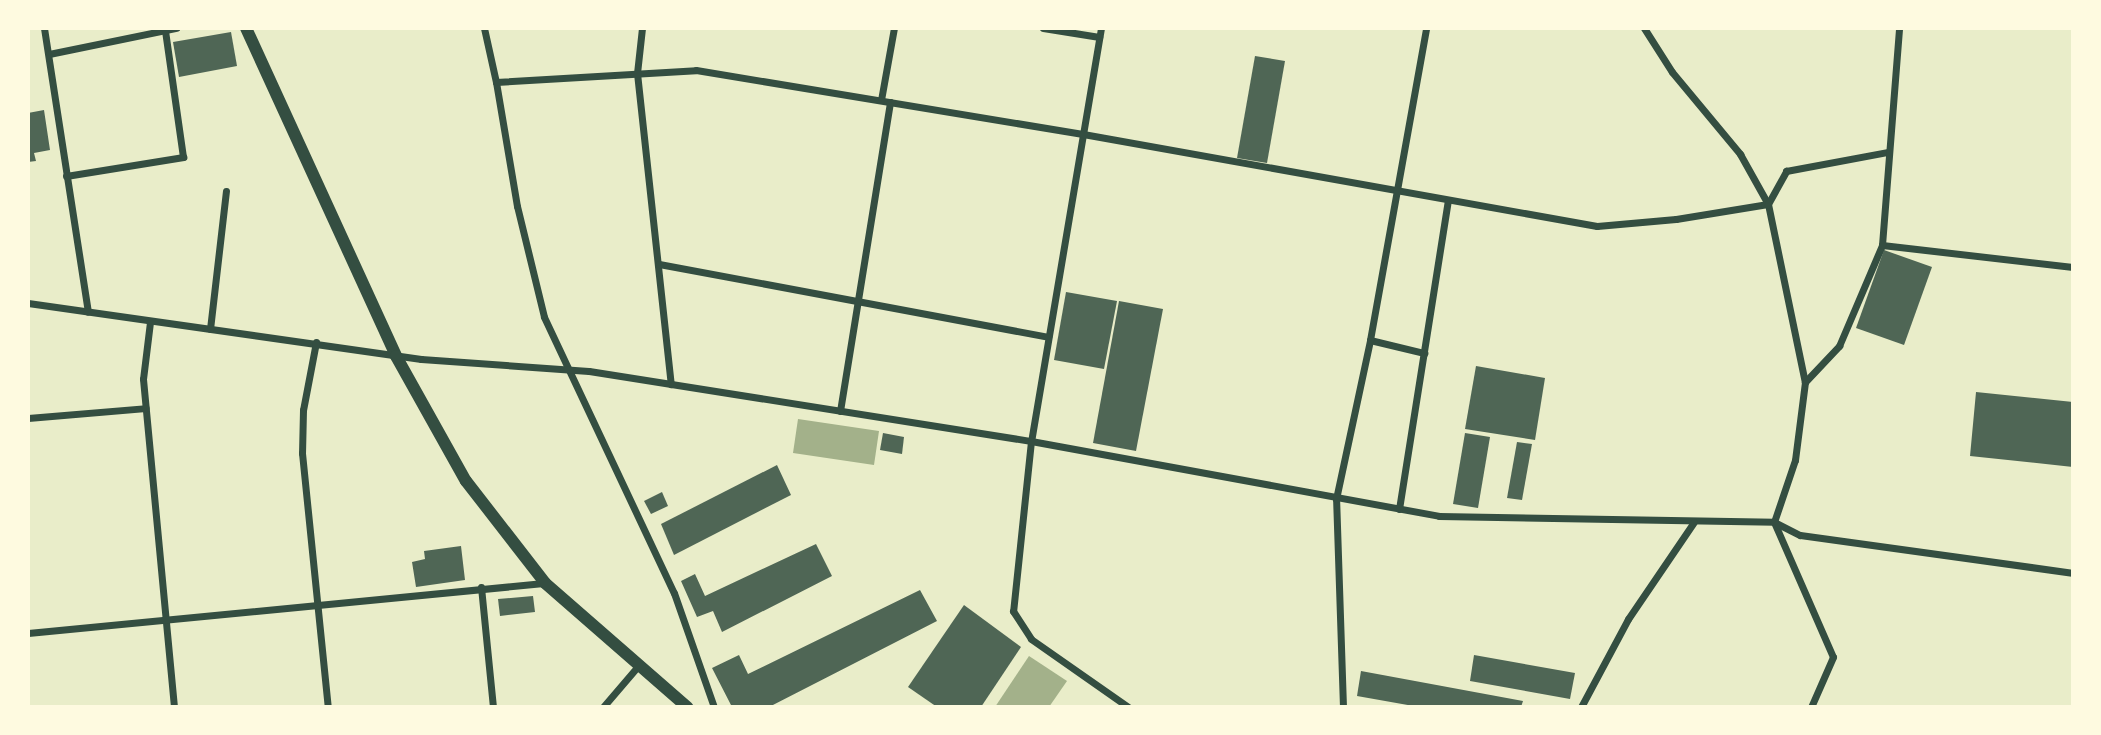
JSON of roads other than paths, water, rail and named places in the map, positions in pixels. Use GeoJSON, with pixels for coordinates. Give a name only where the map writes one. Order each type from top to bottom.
{"type":"FeatureCollection","features":[{"type":"Feature","properties":{"kind":"main road"},"geometry":{"type":"LineString","coordinates":[[246,28],[396,356],[466,481],[545,583],[687,707]]}},
{"type":"Feature","properties":{"kind":"street"},"geometry":{"type":"LineString","coordinates":[[44,28],[88,312]]}},
{"type":"Feature","properties":{"kind":"street"},"geometry":{"type":"LineString","coordinates":[[49,54],[176,28]]}},
{"type":"Feature","properties":{"kind":"street"},"geometry":{"type":"LineString","coordinates":[[484,28],[517,206],[544,317],[674,593],[713,707]]}},
{"type":"Feature","properties":{"kind":"street"},"geometry":{"type":"LineString","coordinates":[[642,28],[637,73],[671,384]]}},
{"type":"Feature","properties":{"kind":"street"},"geometry":{"type":"LineString","coordinates":[[881,100],[894,28]]}},
{"type":"Feature","properties":{"kind":"street"},"geometry":{"type":"LineString","coordinates":[[1043,28],[1099,37]]}},
{"type":"Feature","properties":{"kind":"street"},"geometry":{"type":"LineString","coordinates":[[1101,28],[1031,441],[1013,611],[1031,639],[1128,707]]}},
{"type":"Feature","properties":{"kind":"street"},"geometry":{"type":"LineString","coordinates":[[1343,707],[1336,499],[1370,340],[1426,28]]}},
{"type":"Feature","properties":{"kind":"street"},"geometry":{"type":"LineString","coordinates":[[1644,28],[1672,72],[1740,154],[1768,204],[1805,382],[1796,460],[1774,522],[1833,657],[1811,707]]}},
{"type":"Feature","properties":{"kind":"street"},"geometry":{"type":"LineString","coordinates":[[1805,382],[1839,346],[1882,245],[1899,28]]}},
{"type":"Feature","properties":{"kind":"street"},"geometry":{"type":"LineString","coordinates":[[66,176],[183,157],[165,30]]}},
{"type":"Feature","properties":{"kind":"street"},"geometry":{"type":"LineString","coordinates":[[496,82],[696,70],[1083,134],[1597,226],[1676,219],[1768,204]]}},
{"type":"Feature","properties":{"kind":"street"},"geometry":{"type":"LineString","coordinates":[[840,411],[890,102]]}},
{"type":"Feature","properties":{"kind":"street"},"geometry":{"type":"LineString","coordinates":[[1768,204],[1786,171],[1888,152]]}},
{"type":"Feature","properties":{"kind":"street"},"geometry":{"type":"LineString","coordinates":[[210,329],[226,191]]}},
{"type":"Feature","properties":{"kind":"street"},"geometry":{"type":"LineString","coordinates":[[1399,509],[1448,201]]}},
{"type":"Feature","properties":{"kind":"street"},"geometry":{"type":"LineString","coordinates":[[1882,245],[2073,267]]}},
{"type":"Feature","properties":{"kind":"street"},"geometry":{"type":"LineString","coordinates":[[659,264],[1048,337]]}},
{"type":"Feature","properties":{"kind":"street"},"geometry":{"type":"LineString","coordinates":[[28,303],[316,342],[396,356],[568,369],[671,384],[1031,441],[1439,516],[1774,522],[1800,535],[2073,573]]}},
{"type":"Feature","properties":{"kind":"street"},"geometry":{"type":"LineString","coordinates":[[150,321],[143,379],[174,707]]}},
{"type":"Feature","properties":{"kind":"street"},"geometry":{"type":"LineString","coordinates":[[1370,340],[1424,353]]}},
{"type":"Feature","properties":{"kind":"street"},"geometry":{"type":"LineString","coordinates":[[316,342],[303,410],[302,453],[328,707]]}},
{"type":"Feature","properties":{"kind":"street"},"geometry":{"type":"LineString","coordinates":[[28,418],[146,408]]}},
{"type":"Feature","properties":{"kind":"street"},"geometry":{"type":"LineString","coordinates":[[1581,707],[1628,619],[1694,522]]}},
{"type":"Feature","properties":{"kind":"street"},"geometry":{"type":"LineString","coordinates":[[28,633],[481,587],[545,583]]}},
{"type":"Feature","properties":{"kind":"street"},"geometry":{"type":"LineString","coordinates":[[481,587],[493,707]]}},
{"type":"Feature","properties":{"kind":"street"},"geometry":{"type":"LineString","coordinates":[[603,707],[638,666]]}}]}
